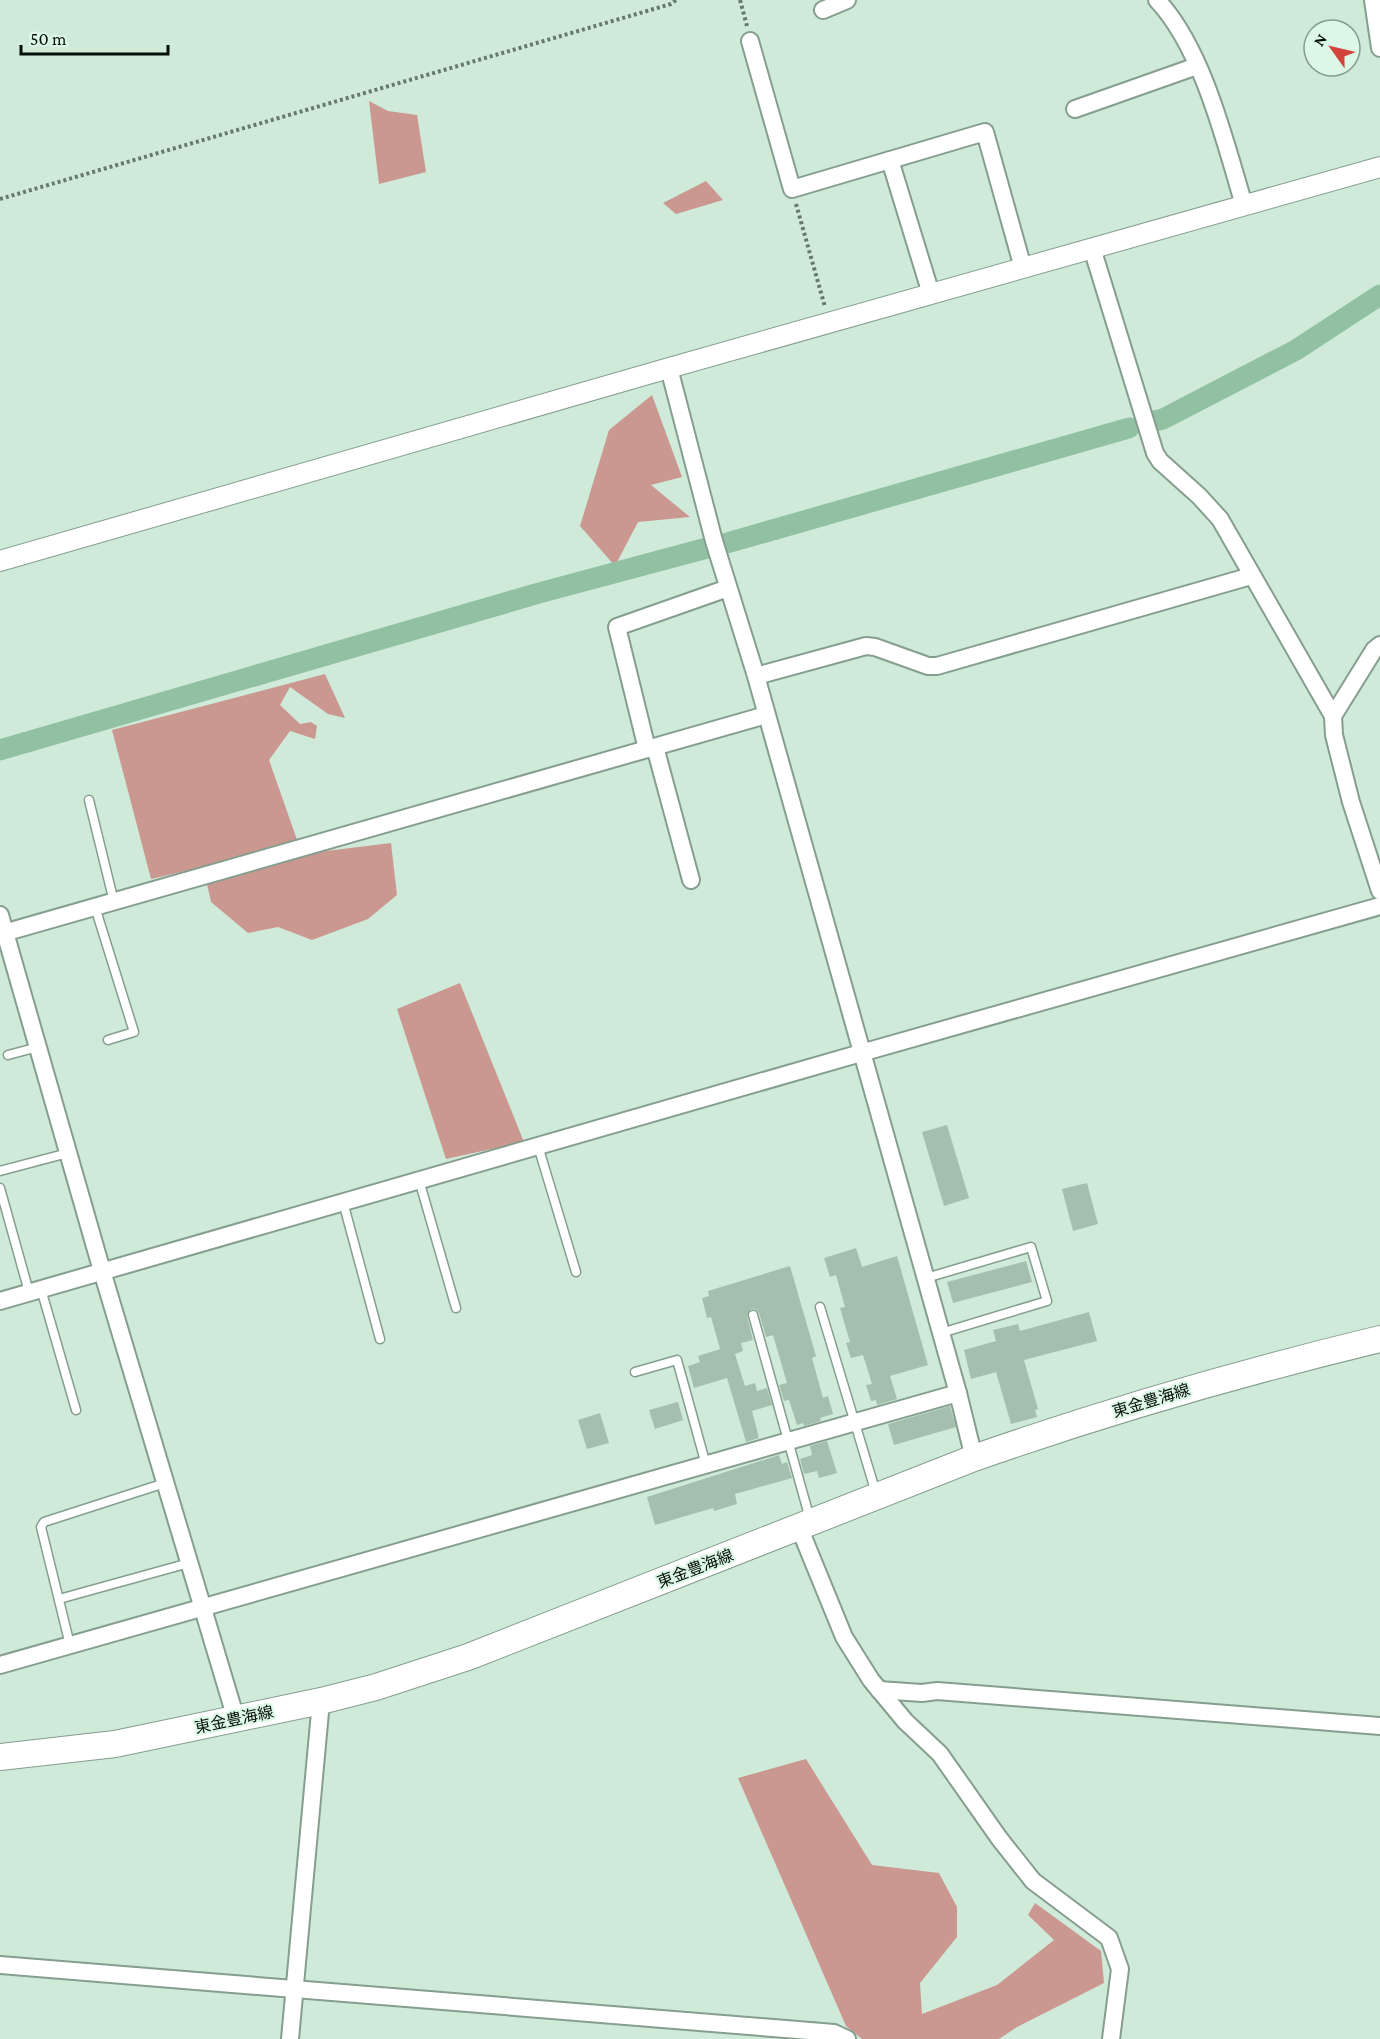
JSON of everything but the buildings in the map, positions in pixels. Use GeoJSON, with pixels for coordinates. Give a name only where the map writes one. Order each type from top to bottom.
{"type":"FeatureCollection","features":[{"type":"Feature","properties":{"kind":"main road","name":"東金豊海線"},"geometry":{"type":"LineString","coordinates":[[0,1757],[115,1744],[321,1701],[376,1687],[468,1657],[974,1458],[1168,1395],[1292,1360],[1380,1339]]}},
{"type":"Feature","properties":{"kind":"street"},"geometry":{"type":"LineString","coordinates":[[823,10],[846,0]]}},
{"type":"Feature","properties":{"kind":"street"},"geometry":{"type":"LineString","coordinates":[[1157,0],[1168,12],[1211,98],[1244,205]]}},
{"type":"Feature","properties":{"kind":"street"},"geometry":{"type":"LineString","coordinates":[[1373,0],[1380,48]]}},
{"type":"Feature","properties":{"kind":"street"},"geometry":{"type":"LineString","coordinates":[[750,41],[792,189],[985,132],[1023,268]]}},
{"type":"Feature","properties":{"kind":"street"},"geometry":{"type":"LineString","coordinates":[[1075,109],[1197,66]]}},
{"type":"Feature","properties":{"kind":"street"},"geometry":{"type":"LineString","coordinates":[[890,160],[931,294]]}},
{"type":"Feature","properties":{"kind":"street"},"geometry":{"type":"LineString","coordinates":[[0,561],[669,368],[1380,167]]}},
{"type":"Feature","properties":{"kind":"street"},"geometry":{"type":"LineString","coordinates":[[1092,248],[1155,453],[1160,461],[1199,496],[1220,519],[1332,716],[1334,735],[1350,802],[1380,891]]}},
{"type":"Feature","properties":{"kind":"street"},"geometry":{"type":"LineString","coordinates":[[669,368],[714,541],[756,676],[926,1278],[974,1458]]}},
{"type":"Feature","properties":{"kind":"street"},"geometry":{"type":"LineString","coordinates":[[756,676],[866,646],[875,647],[928,666],[937,666],[1251,576]]}},
{"type":"Feature","properties":{"kind":"street"},"geometry":{"type":"LineString","coordinates":[[691,880],[617,627],[728,588]]}},
{"type":"Feature","properties":{"kind":"street"},"geometry":{"type":"LineString","coordinates":[[1332,716],[1374,650],[1380,645]]}},
{"type":"Feature","properties":{"kind":"street"},"geometry":{"type":"LineString","coordinates":[[2,934],[766,715]]}},
{"type":"Feature","properties":{"kind":"street"},"geometry":{"type":"LineString","coordinates":[[0,1301],[1380,906]]}},
{"type":"Feature","properties":{"kind":"street"},"geometry":{"type":"LineString","coordinates":[[0,915],[2,934],[38,1047],[102,1271],[236,1719]]}},
{"type":"Feature","properties":{"kind":"street"},"geometry":{"type":"LineString","coordinates":[[0,1665],[958,1393]]}},
{"type":"Feature","properties":{"kind":"street"},"geometry":{"type":"LineString","coordinates":[[805,1525],[844,1636],[879,1690],[905,1721],[940,1754],[999,1838],[1033,1881],[1109,1938],[1120,1969],[1112,2039]]}},
{"type":"Feature","properties":{"kind":"street"},"geometry":{"type":"LineString","coordinates":[[879,1690],[922,1693],[937,1691],[1380,1726]]}},
{"type":"Feature","properties":{"kind":"street"},"geometry":{"type":"LineString","coordinates":[[290,2039],[321,1701]]}},
{"type":"Feature","properties":{"kind":"street"},"geometry":{"type":"LineString","coordinates":[[0,1965],[834,2033],[847,2039]]}},
{"type":"Feature","properties":{"kind":"lane"},"geometry":{"type":"LineString","coordinates":[[89,800],[114,902]]}},
{"type":"Feature","properties":{"kind":"lane"},"geometry":{"type":"LineString","coordinates":[[95,907],[134,1032],[108,1040]]}},
{"type":"Feature","properties":{"kind":"lane"},"geometry":{"type":"LineString","coordinates":[[8,1055],[38,1047]]}},
{"type":"Feature","properties":{"kind":"lane"},"geometry":{"type":"LineString","coordinates":[[538,1146],[576,1272]]}},
{"type":"Feature","properties":{"kind":"lane"},"geometry":{"type":"LineString","coordinates":[[0,1172],[68,1153]]}},
{"type":"Feature","properties":{"kind":"lane"},"geometry":{"type":"LineString","coordinates":[[419,1180],[456,1308]]}},
{"type":"Feature","properties":{"kind":"lane"},"geometry":{"type":"LineString","coordinates":[[0,1188],[76,1410]]}},
{"type":"Feature","properties":{"kind":"lane"},"geometry":{"type":"LineString","coordinates":[[343,1202],[380,1339]]}},
{"type":"Feature","properties":{"kind":"lane"},"geometry":{"type":"LineString","coordinates":[[926,1278],[1031,1246],[1047,1301],[941,1333]]}},
{"type":"Feature","properties":{"kind":"lane"},"geometry":{"type":"LineString","coordinates":[[820,1307],[877,1496]]}},
{"type":"Feature","properties":{"kind":"lane"},"geometry":{"type":"LineString","coordinates":[[753,1314],[789,1442],[805,1525]]}},
{"type":"Feature","properties":{"kind":"lane"},"geometry":{"type":"LineString","coordinates":[[635,1372],[677,1360],[706,1465]]}},
{"type":"Feature","properties":{"kind":"lane"},"geometry":{"type":"LineString","coordinates":[[70,1645],[41,1527],[44,1522],[165,1483]]}},
{"type":"Feature","properties":{"kind":"lane"},"geometry":{"type":"LineString","coordinates":[[59,1599],[189,1563]]}},
{"type":"Feature","properties":{"kind":"path"},"geometry":{"type":"LineString","coordinates":[[0,199],[670,4],[676,0]]}},
{"type":"Feature","properties":{"kind":"path"},"geometry":{"type":"LineString","coordinates":[[740,0],[750,41]]}},
{"type":"Feature","properties":{"kind":"path"},"geometry":{"type":"LineString","coordinates":[[792,189],[829,323]]}},
{"type":"Feature","properties":{"kind":"shaded area"},"geometry":{"type":"Polygon","coordinates":[[[369,101],[388,111],[417,115],[426,172],[379,184],[369,101]]]}},
{"type":"Feature","properties":{"kind":"shaded area"},"geometry":{"type":"Polygon","coordinates":[[[706,181],[723,200],[676,214],[663,203],[706,181]]]}},
{"type":"Feature","properties":{"kind":"shaded area"},"geometry":{"type":"Polygon","coordinates":[[[652,395],[682,477],[651,485],[690,517],[638,522],[615,566],[580,526],[609,430],[652,395]]]}},
{"type":"Feature","properties":{"kind":"shaded area"},"geometry":{"type":"Polygon","coordinates":[[[325,674],[345,718],[328,714],[290,687],[280,705],[300,724],[311,722],[317,726],[315,739],[290,731],[269,760],[302,854],[391,843],[397,895],[368,919],[312,940],[278,927],[248,933],[211,902],[207,884],[199,868],[151,879],[112,730],[325,674]]]}},
{"type":"Feature","properties":{"kind":"shaded area"},"geometry":{"type":"Polygon","coordinates":[[[460,983],[524,1142],[446,1159],[397,1009],[460,983]]]}},
{"type":"Feature","properties":{"kind":"shaded area"},"geometry":{"type":"Polygon","coordinates":[[[806,1759],[872,1865],[939,1873],[957,1907],[957,1937],[920,1983],[922,2014],[997,1985],[1054,1940],[1028,1915],[1035,1903],[1101,1951],[1104,1983],[1017,2027],[999,2039],[862,2039],[846,2026],[738,1778],[806,1759]]]}},
{"type":"Feature","properties":{"kind":"waterway"},"geometry":{"type":"LineString","coordinates":[[1155,421],[1163,419],[1296,350],[1380,295]]}},
{"type":"Feature","properties":{"kind":"waterway"},"geometry":{"type":"LineString","coordinates":[[727,543],[1129,428]]}},
{"type":"Feature","properties":{"kind":"waterway"},"geometry":{"type":"LineString","coordinates":[[0,750],[539,593],[707,548]]}}]}
